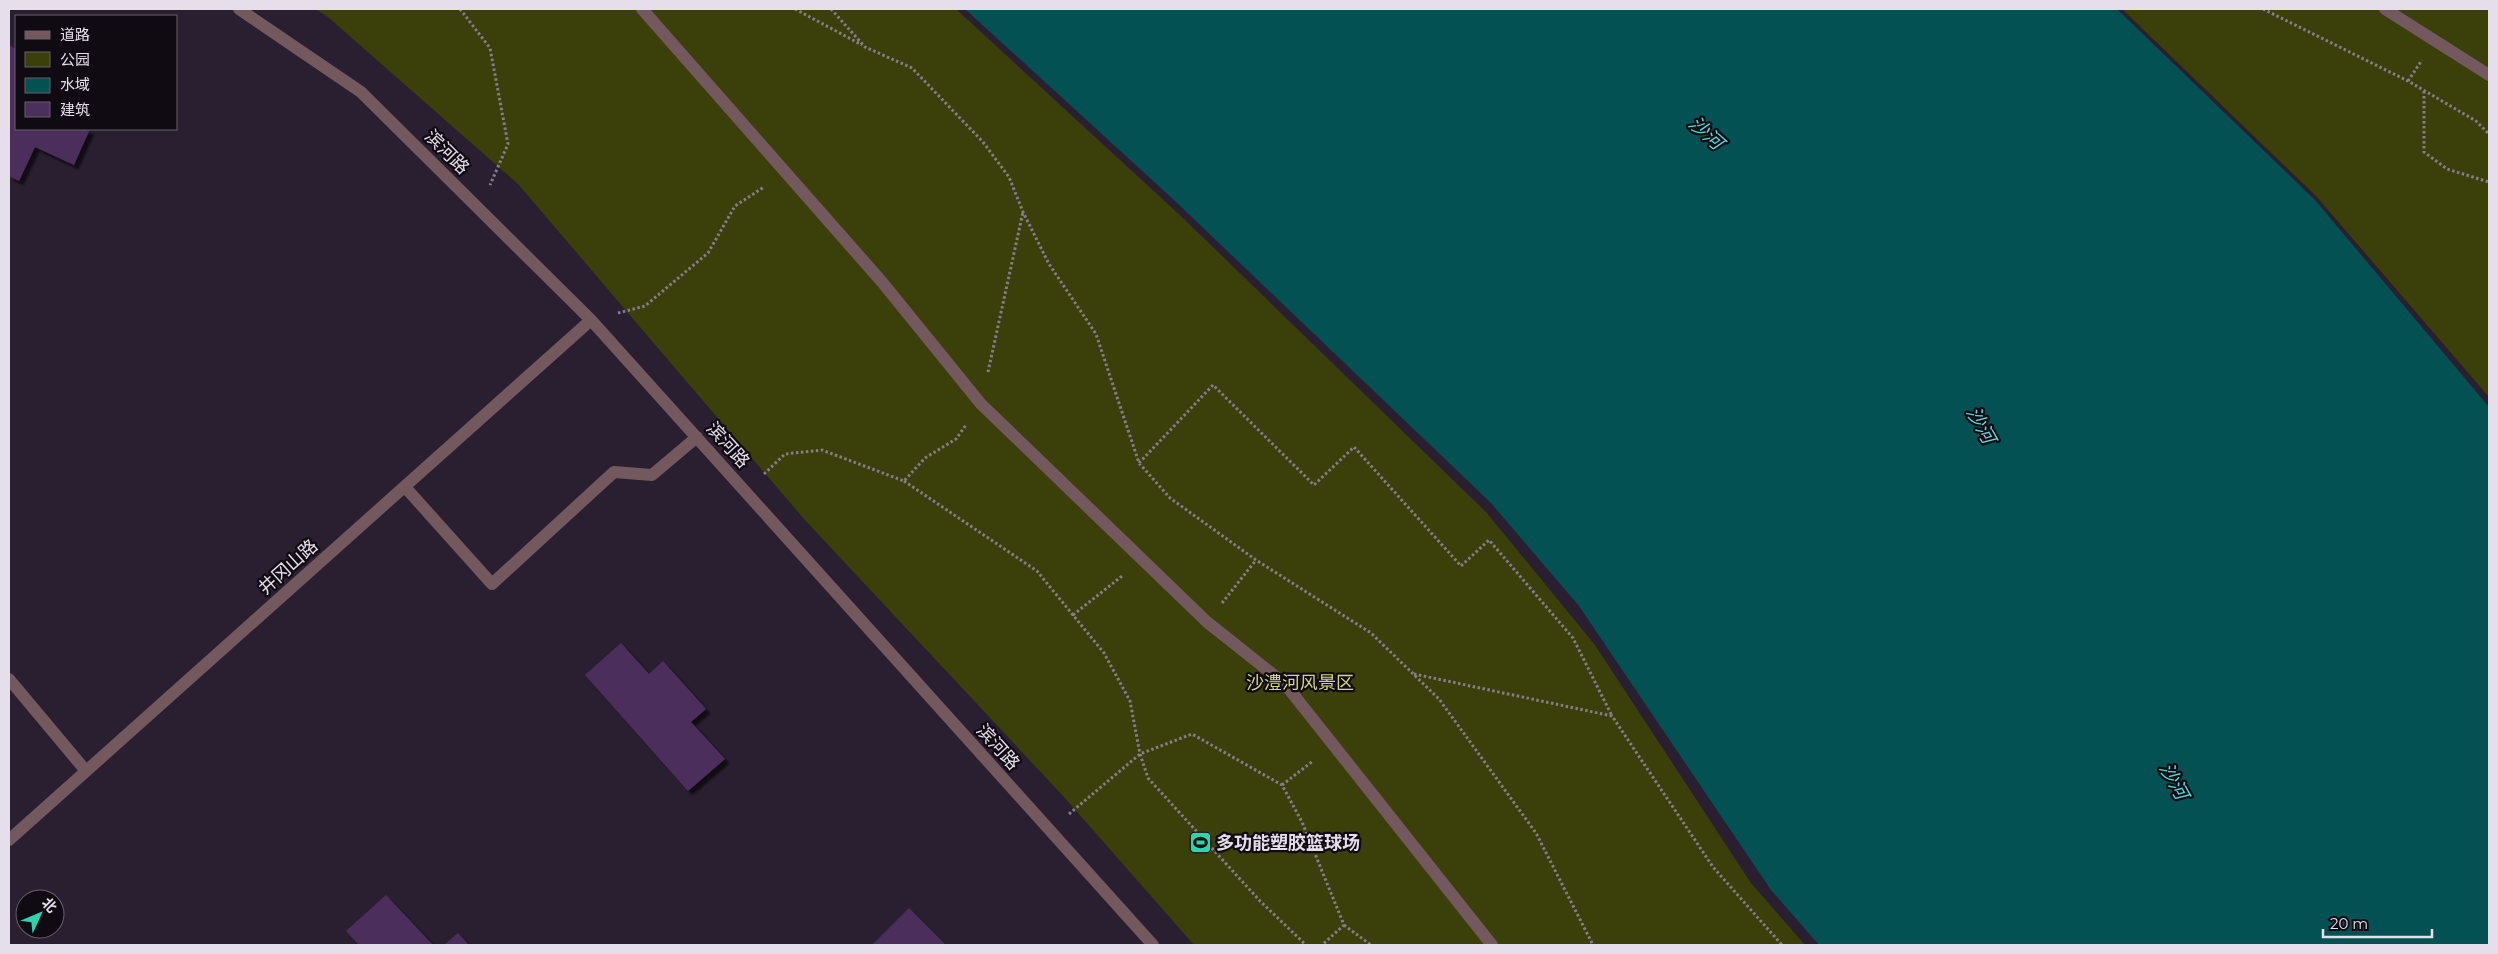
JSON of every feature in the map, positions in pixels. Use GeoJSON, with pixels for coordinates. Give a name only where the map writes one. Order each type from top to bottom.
{"type":"FeatureCollection","features":[{"type":"Feature","properties":{"kind":"street","name":"滨河路"},"geometry":{"type":"LineString","coordinates":[[239,9],[361,92],[591,320],[1153,945]]}},
{"type":"Feature","properties":{"kind":"street"},"geometry":{"type":"LineString","coordinates":[[642,9],[882,282],[981,404],[1207,622],[1285,684],[1492,945]]}},
{"type":"Feature","properties":{"kind":"street"},"geometry":{"type":"LineString","coordinates":[[2385,9],[2489,75]]}},
{"type":"Feature","properties":{"kind":"street","name":"井冈山路"},"geometry":{"type":"LineString","coordinates":[[9,840],[591,320]]}},
{"type":"Feature","properties":{"kind":"street"},"geometry":{"type":"LineString","coordinates":[[405,487],[492,584],[614,472],[652,475],[697,437]]}},
{"type":"Feature","properties":{"kind":"street"},"geometry":{"type":"LineString","coordinates":[[9,679],[86,771]]}},
{"type":"Feature","properties":{"kind":"path"},"geometry":{"type":"LineString","coordinates":[[460,9],[490,48],[508,144],[480,210]]}},
{"type":"Feature","properties":{"kind":"path"},"geometry":{"type":"LineString","coordinates":[[795,9],[865,46],[912,68],[983,142],[1009,177],[1023,212],[1049,264],[1096,334],[1139,463],[1170,498],[1256,560],[1371,633],[1439,699],[1536,833],[1593,945]]}},
{"type":"Feature","properties":{"kind":"path"},"geometry":{"type":"LineString","coordinates":[[831,9],[865,46]]}},
{"type":"Feature","properties":{"kind":"path"},"geometry":{"type":"LineString","coordinates":[[2263,9],[2424,90],[2476,121],[2489,134]]}},
{"type":"Feature","properties":{"kind":"path"},"geometry":{"type":"LineString","coordinates":[[2424,90],[2424,152],[2447,169],[2489,182]]}},
{"type":"Feature","properties":{"kind":"path"},"geometry":{"type":"LineString","coordinates":[[591,320],[645,306],[708,253],[735,206],[786,172]]}},
{"type":"Feature","properties":{"kind":"path"},"geometry":{"type":"LineString","coordinates":[[904,481],[925,458],[956,439],[981,404],[1023,212]]}},
{"type":"Feature","properties":{"kind":"path"},"geometry":{"type":"LineString","coordinates":[[1139,463],[1213,385],[1314,485],[1354,447],[1461,566],[1489,540],[1573,638],[1612,716],[1713,867],[1782,945]]}},
{"type":"Feature","properties":{"kind":"path"},"geometry":{"type":"LineString","coordinates":[[746,492],[785,454],[822,450],[904,481],[1037,571],[1104,653],[1130,701],[1140,754],[1148,778],[1260,901],[1306,945]]}},
{"type":"Feature","properties":{"kind":"path"},"geometry":{"type":"LineString","coordinates":[[1073,615],[1142,560]]}},
{"type":"Feature","properties":{"kind":"path"},"geometry":{"type":"LineString","coordinates":[[1207,622],[1256,560]]}},
{"type":"Feature","properties":{"kind":"path"},"geometry":{"type":"LineString","coordinates":[[1413,674],[1612,716]]}},
{"type":"Feature","properties":{"kind":"path"},"geometry":{"type":"LineString","coordinates":[[1049,830],[1140,754],[1192,734],[1282,785],[1302,822],[1344,924],[1371,945]]}},
{"type":"Feature","properties":{"kind":"path"},"geometry":{"type":"LineString","coordinates":[[1282,785],[1334,745]]}},
{"type":"Feature","properties":{"kind":"path"},"geometry":{"type":"LineString","coordinates":[[1322,945],[1344,924]]}},
{"type":"Feature","properties":{"kind":"green space","name":"沙澧河风景区"},"geometry":{"type":"Polygon","coordinates":[[[315,9],[956,9],[1182,217],[1486,512],[1595,645],[1751,883],[1805,945],[1194,945],[1064,797],[804,519],[518,184],[328,17],[315,9]]]}},
{"type":"Feature","properties":{"kind":"green space"},"geometry":{"type":"Polygon","coordinates":[[[2122,9],[2489,9],[2489,397],[2316,196],[2122,9]]]}},
{"type":"Feature","properties":{"kind":"water","name":"沙河"},"geometry":{"type":"Polygon","coordinates":[[[965,9],[2117,9],[2315,200],[2489,407],[2489,945],[1819,945],[1771,890],[1579,606],[1491,503],[1174,200],[965,9]]]}},
{"type":"Feature","properties":{"kind":"building"},"geometry":{"type":"Polygon","coordinates":[[[9,45],[15,48],[15,130],[90,130],[74,165],[35,147],[19,181],[9,176],[9,45]]]}},
{"type":"Feature","properties":{"kind":"building"},"geometry":{"type":"Polygon","coordinates":[[[621,643],[649,674],[663,661],[706,709],[691,722],[725,759],[688,791],[585,675],[621,643]]]}},
{"type":"Feature","properties":{"kind":"building"},"geometry":{"type":"Polygon","coordinates":[[[386,895],[433,945],[359,945],[346,931],[386,895]]]}},
{"type":"Feature","properties":{"kind":"building"},"geometry":{"type":"Polygon","coordinates":[[[909,908],[946,945],[872,945],[909,908]]]}},
{"type":"Feature","properties":{"kind":"building"},"geometry":{"type":"Polygon","coordinates":[[[458,933],[469,945],[444,945],[458,933]]]}},
{"type":"Feature","properties":{"kind":"place","name":"多功能塑胶篮球场"},"geometry":{"type":"Point","coordinates":[1200,843]}}]}
